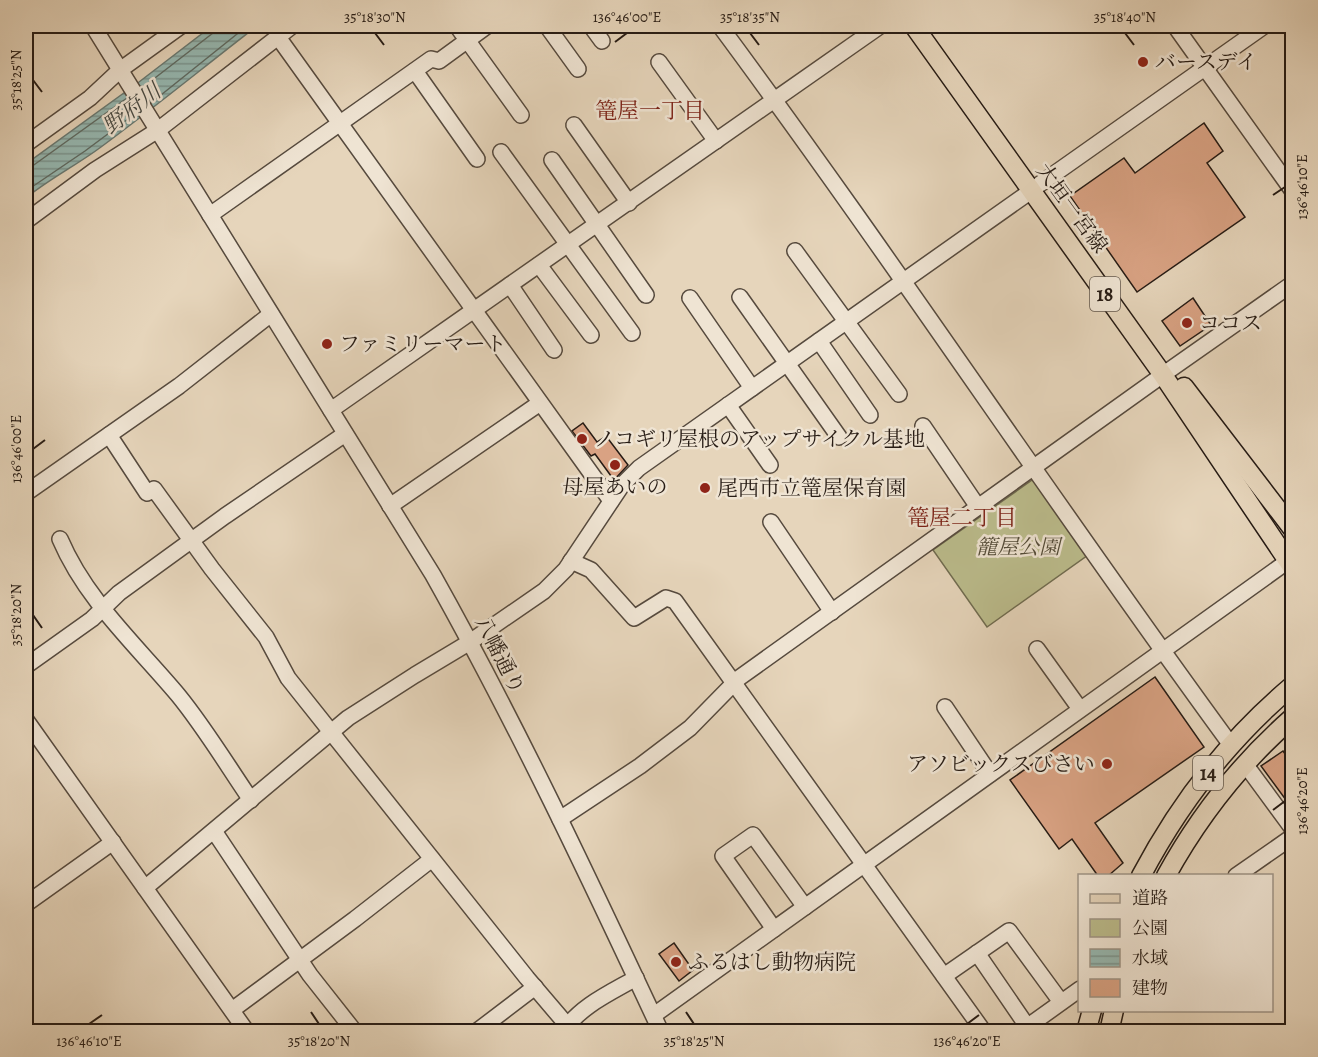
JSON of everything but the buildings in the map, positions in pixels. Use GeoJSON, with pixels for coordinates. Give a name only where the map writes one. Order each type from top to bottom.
{"type":"FeatureCollection","features":[{"type":"Feature","properties":{"kind":"main road","name":"大垣一宮線"},"geometry":{"type":"LineString","coordinates":[[914,26],[1036,187]]}},
{"type":"Feature","properties":{"kind":"main road","name":"大垣一宮線"},"geometry":{"type":"LineString","coordinates":[[928,26],[1036,187],[1167,372],[1290,564]]}},
{"type":"Feature","properties":{"kind":"main road","name":"大垣一宮線"},"geometry":{"type":"LineString","coordinates":[[1167,372],[1293,528]]}},
{"type":"Feature","properties":{"kind":"main road","name":"14"},"geometry":{"type":"LineString","coordinates":[[1142,874],[1200,783],[1231,745],[1293,686]]}},
{"type":"Feature","properties":{"kind":"main road","name":"14"},"geometry":{"type":"LineString","coordinates":[[1167,874],[1196,826],[1245,764],[1293,718]]}},
{"type":"Feature","properties":{"kind":"main road"},"geometry":{"type":"LineString","coordinates":[[1086,1032],[1092,1012]]}},
{"type":"Feature","properties":{"kind":"main road"},"geometry":{"type":"LineString","coordinates":[[1109,1032],[1114,1012]]}},
{"type":"Feature","properties":{"kind":"street","name":"八幡通り"},"geometry":{"type":"LineString","coordinates":[[93,26],[433,575],[470,642],[560,819],[661,1032]]}},
{"type":"Feature","properties":{"kind":"street"},"geometry":{"type":"LineString","coordinates":[[26,144],[90,98],[120,70],[181,26]]}},
{"type":"Feature","properties":{"kind":"street"},"geometry":{"type":"LineString","coordinates":[[26,221],[95,170],[158,129],[292,26]]}},
{"type":"Feature","properties":{"kind":"street"},"geometry":{"type":"LineString","coordinates":[[457,26],[521,116]]}},
{"type":"Feature","properties":{"kind":"street"},"geometry":{"type":"LineString","coordinates":[[210,215],[431,59],[439,61],[487,26]]}},
{"type":"Feature","properties":{"kind":"street"},"geometry":{"type":"LineString","coordinates":[[547,26],[578,69]]}},
{"type":"Feature","properties":{"kind":"street"},"geometry":{"type":"LineString","coordinates":[[591,26],[602,41]]}},
{"type":"Feature","properties":{"kind":"street"},"geometry":{"type":"LineString","coordinates":[[720,26],[1231,745]]}},
{"type":"Feature","properties":{"kind":"street"},"geometry":{"type":"LineString","coordinates":[[331,410],[880,26]]}},
{"type":"Feature","properties":{"kind":"street"},"geometry":{"type":"LineString","coordinates":[[1175,26],[1293,190]]}},
{"type":"Feature","properties":{"kind":"street"},"geometry":{"type":"LineString","coordinates":[[145,888],[348,718],[470,642],[544,591],[566,569],[622,485],[639,468],[1264,26]]}},
{"type":"Feature","properties":{"kind":"street"},"geometry":{"type":"LineString","coordinates":[[278,36],[611,501]]}},
{"type":"Feature","properties":{"kind":"street"},"geometry":{"type":"LineString","coordinates":[[659,62],[716,141]]}},
{"type":"Feature","properties":{"kind":"street"},"geometry":{"type":"LineString","coordinates":[[415,71],[477,159]]}},
{"type":"Feature","properties":{"kind":"street"},"geometry":{"type":"LineString","coordinates":[[574,125],[629,203]]}},
{"type":"Feature","properties":{"kind":"street"},"geometry":{"type":"LineString","coordinates":[[501,152],[632,333]]}},
{"type":"Feature","properties":{"kind":"street"},"geometry":{"type":"LineString","coordinates":[[552,160],[646,295]]}},
{"type":"Feature","properties":{"kind":"street"},"geometry":{"type":"LineString","coordinates":[[795,250],[899,394]]}},
{"type":"Feature","properties":{"kind":"street"},"geometry":{"type":"LineString","coordinates":[[538,265],[591,335]]}},
{"type":"Feature","properties":{"kind":"street"},"geometry":{"type":"LineString","coordinates":[[560,819],[640,766],[690,728],[734,683],[1293,284]]}},
{"type":"Feature","properties":{"kind":"street"},"geometry":{"type":"LineString","coordinates":[[510,285],[554,350]]}},
{"type":"Feature","properties":{"kind":"street"},"geometry":{"type":"LineString","coordinates":[[740,297],[839,437]]}},
{"type":"Feature","properties":{"kind":"street"},"geometry":{"type":"LineString","coordinates":[[690,298],[752,388]]}},
{"type":"Feature","properties":{"kind":"street"},"geometry":{"type":"LineString","coordinates":[[26,493],[178,386],[271,314]]}},
{"type":"Feature","properties":{"kind":"street"},"geometry":{"type":"LineString","coordinates":[[819,341],[870,415]]}},
{"type":"Feature","properties":{"kind":"street"},"geometry":{"type":"LineString","coordinates":[[390,506],[540,403]]}},
{"type":"Feature","properties":{"kind":"street"},"geometry":{"type":"LineString","coordinates":[[728,405],[770,465]]}},
{"type":"Feature","properties":{"kind":"street"},"geometry":{"type":"LineString","coordinates":[[923,426],[978,507]]}},
{"type":"Feature","properties":{"kind":"street"},"geometry":{"type":"LineString","coordinates":[[26,666],[92,619],[119,593],[345,434]]}},
{"type":"Feature","properties":{"kind":"street"},"geometry":{"type":"LineString","coordinates":[[109,435],[147,494],[154,489],[266,637],[288,678],[535,987],[565,1029],[571,1020],[588,1006],[636,978]]}},
{"type":"Feature","properties":{"kind":"street"},"geometry":{"type":"LineString","coordinates":[[771,522],[832,612]]}},
{"type":"Feature","properties":{"kind":"street"},"geometry":{"type":"LineString","coordinates":[[60,539],[69,560],[102,609],[178,696],[251,800]]}},
{"type":"Feature","properties":{"kind":"street"},"geometry":{"type":"LineString","coordinates":[[571,561],[591,570],[634,618],[666,598],[675,601],[984,1032]]}},
{"type":"Feature","properties":{"kind":"street"},"geometry":{"type":"LineString","coordinates":[[654,1016],[1163,650],[1290,564]]}},
{"type":"Feature","properties":{"kind":"street"},"geometry":{"type":"LineString","coordinates":[[1037,649],[1080,709]]}},
{"type":"Feature","properties":{"kind":"street"},"geometry":{"type":"LineString","coordinates":[[945,707],[990,774]]}},
{"type":"Feature","properties":{"kind":"street"},"geometry":{"type":"LineString","coordinates":[[26,720],[232,1010],[241,1030]]}},
{"type":"Feature","properties":{"kind":"street"},"geometry":{"type":"LineString","coordinates":[[1245,764],[1293,828]]}},
{"type":"Feature","properties":{"kind":"street"},"geometry":{"type":"LineString","coordinates":[[214,831],[300,960],[355,1032]]}},
{"type":"Feature","properties":{"kind":"street"},"geometry":{"type":"LineString","coordinates":[[774,929],[723,856],[753,835],[805,907]]}},
{"type":"Feature","properties":{"kind":"street"},"geometry":{"type":"LineString","coordinates":[[1239,874],[1293,837]]}},
{"type":"Feature","properties":{"kind":"street"},"geometry":{"type":"LineString","coordinates":[[26,904],[113,842]]}},
{"type":"Feature","properties":{"kind":"street"},"geometry":{"type":"LineString","coordinates":[[232,1010],[432,859]]}},
{"type":"Feature","properties":{"kind":"street"},"geometry":{"type":"LineString","coordinates":[[944,976],[1009,931],[1061,1002]]}},
{"type":"Feature","properties":{"kind":"street"},"geometry":{"type":"LineString","coordinates":[[977,953],[1024,1029],[1078,990]]}},
{"type":"Feature","properties":{"kind":"street"},"geometry":{"type":"LineString","coordinates":[[476,1032],[535,987]]}},
{"type":"Feature","properties":{"kind":"green space","name":"籠屋公園"},"geometry":{"type":"Polygon","coordinates":[[[1035,478],[1088,555],[987,627],[933,550],[1035,478]]]}},
{"type":"Feature","properties":{"kind":"water","name":"野府川"},"geometry":{"type":"Polygon","coordinates":[[[212,26],[257,26],[101,147],[26,198],[26,164],[212,26]]]}},
{"type":"Feature","properties":{"kind":"place","name":"バースデイ"},"geometry":{"type":"Point","coordinates":[1143,62]}},
{"type":"Feature","properties":{"kind":"place","name":"ココス"},"geometry":{"type":"Point","coordinates":[1187,323]}},
{"type":"Feature","properties":{"kind":"place","name":"ファミリーマート"},"geometry":{"type":"Point","coordinates":[327,344]}},
{"type":"Feature","properties":{"kind":"place","name":"ノコギリ屋根のアップサイクル基地"},"geometry":{"type":"Point","coordinates":[582,439]}},
{"type":"Feature","properties":{"kind":"place","name":"母屋あいの"},"geometry":{"type":"Point","coordinates":[615,465]}},
{"type":"Feature","properties":{"kind":"place","name":"尾西市立篭屋保育園"},"geometry":{"type":"Point","coordinates":[705,488]}},
{"type":"Feature","properties":{"kind":"place","name":"アソビックスびさい"},"geometry":{"type":"Point","coordinates":[1107,764]}},
{"type":"Feature","properties":{"kind":"place","name":"ふるはし動物病院"},"geometry":{"type":"Point","coordinates":[676,962]}},
{"type":"Feature","properties":{"kind":"district","name":"篭屋一丁目"},"geometry":{"type":"Point","coordinates":[650,111]}},
{"type":"Feature","properties":{"kind":"district","name":"篭屋二丁目"},"geometry":{"type":"Point","coordinates":[962,518]}}]}
